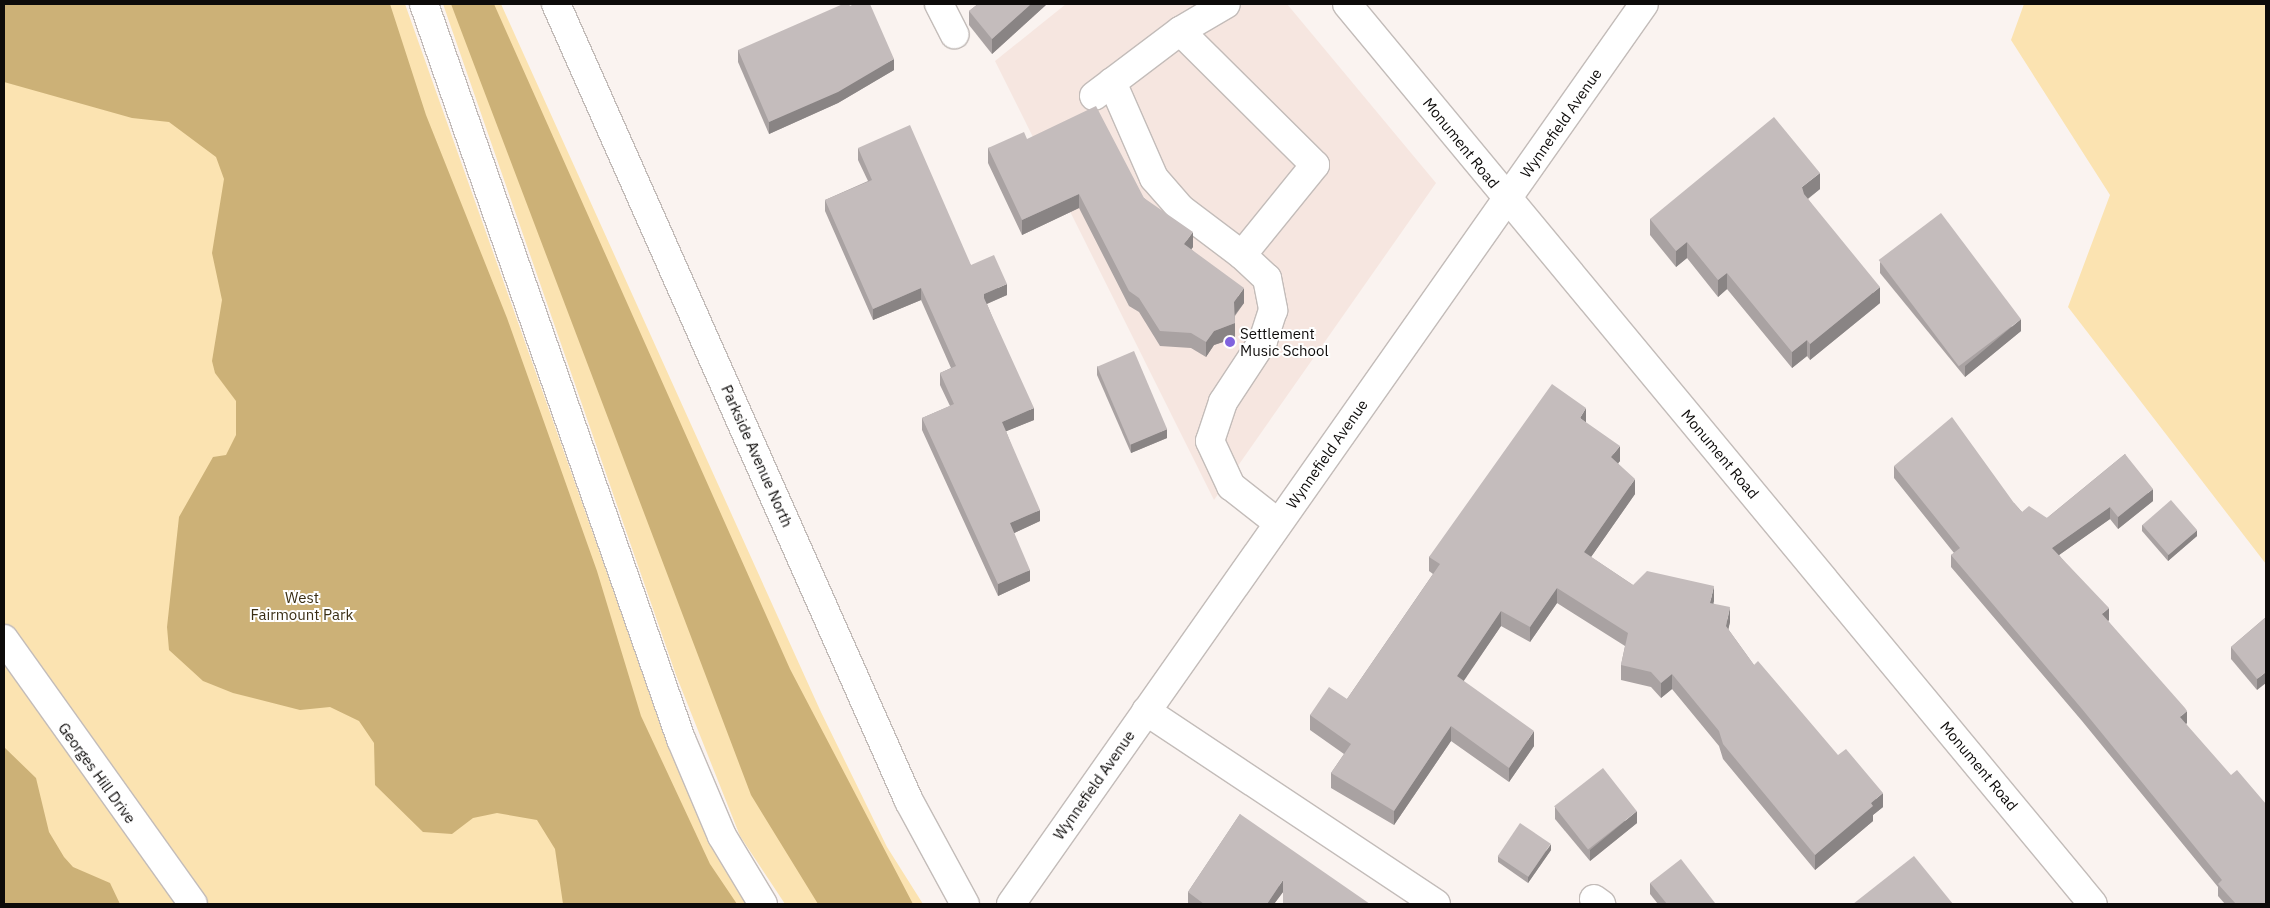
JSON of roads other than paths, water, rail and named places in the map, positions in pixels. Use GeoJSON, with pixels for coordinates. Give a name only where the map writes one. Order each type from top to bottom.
{"type":"FeatureCollection","features":[{"type":"Feature","properties":{"kind":"street"},"geometry":{"type":"LineString","coordinates":[[424,4],[681,739],[722,836],[763,904]]}},
{"type":"Feature","properties":{"kind":"street","name":"Parkside Avenue North"},"geometry":{"type":"LineString","coordinates":[[556,4],[909,801],[965,904]]}},
{"type":"Feature","properties":{"kind":"street"},"geometry":{"type":"LineString","coordinates":[[939,4],[954,34]]}},
{"type":"Feature","properties":{"kind":"street"},"geometry":{"type":"LineString","coordinates":[[1226,4],[1180,31],[1103,89],[1154,178],[1181,209],[1242,255],[1266,278],[1273,310],[1263,341],[1223,402],[1210,441],[1231,486],[1278,523]]}},
{"type":"Feature","properties":{"kind":"street","name":"Monument Road"},"geometry":{"type":"LineString","coordinates":[[1347,4],[2094,904]]}},
{"type":"Feature","properties":{"kind":"street","name":"Wynnefield Avenue"},"geometry":{"type":"LineString","coordinates":[[1011,904],[1644,4]]}},
{"type":"Feature","properties":{"kind":"street"},"geometry":{"type":"LineString","coordinates":[[1180,31],[1315,165],[1242,255]]}},
{"type":"Feature","properties":{"kind":"street","name":"Georges Hill Drive"},"geometry":{"type":"LineString","coordinates":[[4,639],[193,904]]}},
{"type":"Feature","properties":{"kind":"street"},"geometry":{"type":"LineString","coordinates":[[1146,711],[1436,904]]}},
{"type":"Feature","properties":{"kind":"place","name":"Settlement Music School"},"geometry":{"type":"Point","coordinates":[1230,342]}},
{"type":"Feature","properties":{"kind":"park label","name":"West Fairmount Park"},"geometry":{"type":"Point","coordinates":[302,606]}}]}
